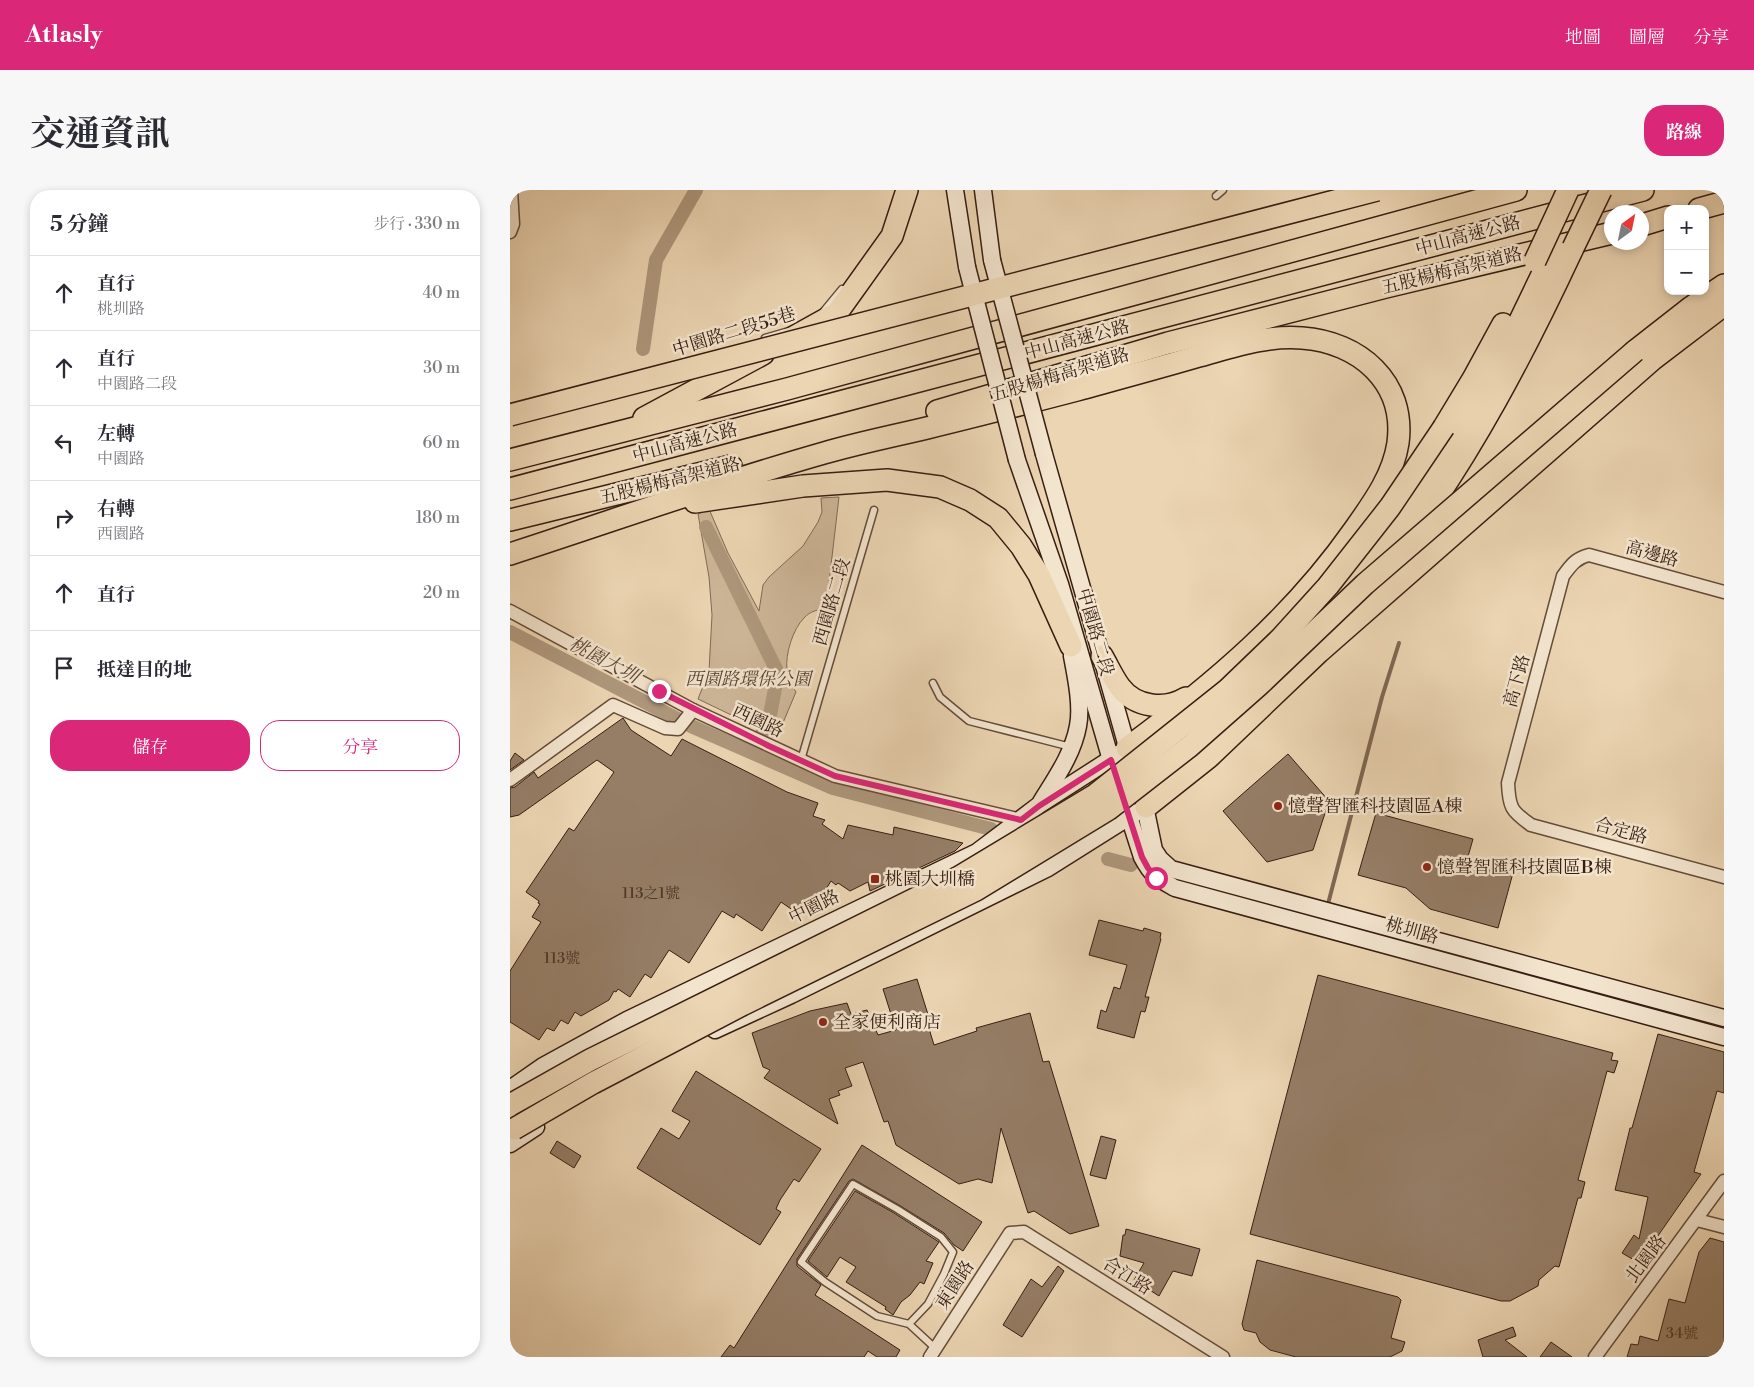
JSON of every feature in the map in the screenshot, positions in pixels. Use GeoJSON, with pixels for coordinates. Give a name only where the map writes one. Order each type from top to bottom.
{"type":"FeatureCollection","features":[{"type":"Feature","properties":{"kind":"highway"},"geometry":{"type":"LineString","coordinates":[[616,433],[837,314],[892,236],[907,190]]}},
{"type":"Feature","properties":{"kind":"highway"},"geometry":{"type":"LineString","coordinates":[[510,415],[1377,190]]}},
{"type":"Feature","properties":{"kind":"highway","name":"中山高速公路"},"geometry":{"type":"LineString","coordinates":[[510,460],[787,389],[1516,190]]}},
{"type":"Feature","properties":{"kind":"highway"},"geometry":{"type":"LineString","coordinates":[[510,1105],[590,1060],[959,877],[1095,795],[1227,690],[1280,639],[1328,586],[1390,507],[1444,427],[1473,379],[1535,261],[1568,190]]}},
{"type":"Feature","properties":{"kind":"highway"},"geometry":{"type":"LineString","coordinates":[[1319,652],[1372,588],[1429,510],[1461,461],[1499,394],[1554,289],[1582,190]]}},
{"type":"Feature","properties":{"kind":"highway"},"geometry":{"type":"LineString","coordinates":[[1129,784],[1216,711],[1281,650],[1358,572],[1394,531],[1437,471],[1488,387],[1564,249],[1601,190]]}},
{"type":"Feature","properties":{"kind":"highway","name":"中山高速公路"},"geometry":{"type":"LineString","coordinates":[[510,489],[1643,190]]}},
{"type":"Feature","properties":{"kind":"highway"},"geometry":{"type":"LineString","coordinates":[[1709,206],[1724,202]]}},
{"type":"Feature","properties":{"kind":"highway"},"geometry":{"type":"LineString","coordinates":[[1649,223],[1664,219]]}},
{"type":"Feature","properties":{"kind":"highway","name":"五股楊梅高架道路"},"geometry":{"type":"LineString","coordinates":[[510,520],[690,477],[916,417],[1168,343],[1386,287],[1604,235]]}},
{"type":"Feature","properties":{"kind":"highway"},"geometry":{"type":"LineString","coordinates":[[511,1135],[593,1083],[742,1005],[976,890],[1109,809],[1190,746],[1365,584],[1635,351],[1690,308],[1724,285]]}},
{"type":"Feature","properties":{"kind":"highway"},"geometry":{"type":"LineString","coordinates":[[1138,812],[1208,757],[1319,652],[1652,360],[1724,304]]}},
{"type":"Feature","properties":{"kind":"highway"},"geometry":{"type":"LineString","coordinates":[[510,554],[725,482],[828,451],[1063,394],[1261,339],[1301,338],[1332,343],[1358,355],[1375,368],[1389,388],[1397,408],[1400,430],[1396,456],[1386,481],[1373,503],[1322,573],[1285,615],[1216,680],[1119,754]]}},
{"type":"Feature","properties":{"kind":"highway"},"geometry":{"type":"LineString","coordinates":[[645,510],[803,486],[887,480],[940,487],[970,500],[998,518],[1021,546],[1039,575],[1071,646]]}},
{"type":"Feature","properties":{"kind":"highway"},"geometry":{"type":"LineString","coordinates":[[1285,615],[1394,531]]}},
{"type":"Feature","properties":{"kind":"highway"},"geometry":{"type":"LineString","coordinates":[[1102,656],[1120,687],[1132,698],[1144,704],[1162,706],[1182,700],[1216,680]]}},
{"type":"Feature","properties":{"kind":"main road","name":"中園路二段"},"geometry":{"type":"LineString","coordinates":[[955,190],[967,267],[1017,460],[1138,812]]}},
{"type":"Feature","properties":{"kind":"main road","name":"中園路二段"},"geometry":{"type":"LineString","coordinates":[[983,190],[992,260],[1044,454],[1102,656],[1119,754]]}},
{"type":"Feature","properties":{"kind":"main road"},"geometry":{"type":"LineString","coordinates":[[1039,806],[1061,770],[1078,726],[1078,688],[1071,646],[1068,609]]}},
{"type":"Feature","properties":{"kind":"main road","name":"中園路"},"geometry":{"type":"LineString","coordinates":[[510,1089],[543,1066],[627,1020],[977,852],[1039,806],[1119,754]]}},
{"type":"Feature","properties":{"kind":"main road"},"geometry":{"type":"LineString","coordinates":[[918,932],[1026,851],[1129,784]]}},
{"type":"Feature","properties":{"kind":"main road"},"geometry":{"type":"LineString","coordinates":[[511,1135],[565,1108],[667,1052],[791,994],[1048,868],[1138,812]]}},
{"type":"Feature","properties":{"kind":"main road","name":"桃圳路"},"geometry":{"type":"LineString","coordinates":[[1138,812],[1154,850],[1160,859],[1171,869],[1724,1018]]}},
{"type":"Feature","properties":{"kind":"main road","name":"桃圳路"},"geometry":{"type":"LineString","coordinates":[[1138,812],[1142,857],[1156,878],[1175,888],[1724,1037]]}},
{"type":"Feature","properties":{"kind":"street"},"geometry":{"type":"LineString","coordinates":[[510,232],[513,224],[511,190]]}},
{"type":"Feature","properties":{"kind":"street","name":"高邊路"},"geometry":{"type":"LineString","coordinates":[[1572,562],[1589,555],[1724,592]]}},
{"type":"Feature","properties":{"kind":"street","name":"高下路"},"geometry":{"type":"LineString","coordinates":[[1513,811],[1508,797],[1508,782],[1563,576],[1572,562]]}},
{"type":"Feature","properties":{"kind":"street","name":"西園路"},"geometry":{"type":"LineString","coordinates":[[510,612],[693,710],[835,776],[1021,820]]}},
{"type":"Feature","properties":{"kind":"street"},"geometry":{"type":"LineString","coordinates":[[510,780],[613,705],[665,728],[678,729],[693,710]]}},
{"type":"Feature","properties":{"kind":"street","name":"合定路"},"geometry":{"type":"LineString","coordinates":[[1513,811],[1538,827],[1724,877]]}},
{"type":"Feature","properties":{"kind":"street","name":"北園路"},"geometry":{"type":"LineString","coordinates":[[1595,1357],[1724,1181]]}},
{"type":"Feature","properties":{"kind":"street"},"geometry":{"type":"LineString","coordinates":[[1697,1220],[1724,1227]]}},
{"type":"Feature","properties":{"kind":"street","name":"合江路"},"geometry":{"type":"LineString","coordinates":[[1010,1233],[1024,1232],[1223,1357]]}},
{"type":"Feature","properties":{"kind":"street","name":"東園路"},"geometry":{"type":"LineString","coordinates":[[933,1353],[1010,1233]]}},
{"type":"Feature","properties":{"kind":"lane"},"geometry":{"type":"LineString","coordinates":[[894,208],[901,190]]}},
{"type":"Feature","properties":{"kind":"lane"},"geometry":{"type":"LineString","coordinates":[[1216,196],[1223,190]]}},
{"type":"Feature","properties":{"kind":"lane"},"geometry":{"type":"LineString","coordinates":[[876,246],[880,239]]}},
{"type":"Feature","properties":{"kind":"lane","name":"中園路二段55巷"},"geometry":{"type":"LineString","coordinates":[[760,340],[813,323],[849,280]]}},
{"type":"Feature","properties":{"kind":"lane","name":"中園路二段55巷"},"geometry":{"type":"LineString","coordinates":[[510,415],[715,354]]}},
{"type":"Feature","properties":{"kind":"lane","name":"西園路二段"},"geometry":{"type":"LineString","coordinates":[[801,761],[874,510]]}},
{"type":"Feature","properties":{"kind":"lane"},"geometry":{"type":"LineString","coordinates":[[933,683],[940,697],[969,721],[1071,747]]}},
{"type":"Feature","properties":{"kind":"lane"},"geometry":{"type":"LineString","coordinates":[[909,1324],[928,1304],[953,1252],[941,1237],[853,1184],[801,1262],[825,1282],[877,1316],[909,1324],[933,1353]]}},
{"type":"Feature","properties":{"kind":"green space","name":"西園路環保公園"},"geometry":{"type":"Polygon","coordinates":[[[839,497],[826,608],[814,611],[806,616],[793,635],[787,657],[787,673],[796,692],[777,737],[698,699],[709,671],[712,615],[709,577],[698,514],[709,509],[728,553],[759,611],[763,585],[769,577],[803,546],[822,512],[821,498],[839,497]]]}},
{"type":"Feature","properties":{"kind":"building"},"geometry":{"type":"Polygon","coordinates":[[[623,718],[631,730],[671,756],[682,739],[787,792],[818,803],[813,816],[825,820],[822,824],[843,839],[848,825],[893,835],[894,827],[963,843],[955,851],[870,891],[868,882],[850,891],[831,881],[813,910],[804,903],[797,913],[781,902],[762,931],[736,914],[734,918],[722,911],[689,963],[669,950],[651,978],[645,974],[630,997],[618,989],[616,992],[614,991],[609,1000],[581,1016],[575,1012],[568,1024],[561,1020],[554,1031],[547,1028],[539,1040],[510,1022],[510,971],[541,922],[532,917],[540,904],[538,903],[539,901],[526,892],[569,828],[574,831],[614,772],[597,760],[519,815],[510,817],[510,788],[515,787],[534,772],[538,778],[623,718]]]}},
{"type":"Feature","properties":{"kind":"building"},"geometry":{"type":"Polygon","coordinates":[[[515,753],[524,760],[510,770],[510,761],[515,753]]]}},
{"type":"Feature","properties":{"kind":"building","name":"憶聲智匯科技園區A棟"},"geometry":{"type":"Polygon","coordinates":[[[1288,754],[1329,801],[1313,850],[1267,862],[1223,811],[1288,754]]]}},
{"type":"Feature","properties":{"kind":"building","name":"憶聲智匯科技園區B棟"},"geometry":{"type":"Polygon","coordinates":[[[1376,813],[1473,839],[1467,860],[1513,873],[1498,928],[1430,909],[1406,888],[1358,875],[1376,813]]]}},
{"type":"Feature","properties":{"kind":"building"},"geometry":{"type":"Polygon","coordinates":[[[1099,920],[1143,931],[1144,928],[1161,933],[1145,997],[1149,997],[1145,1012],[1141,1011],[1134,1038],[1097,1028],[1101,1010],[1106,1012],[1114,987],[1120,989],[1127,965],[1089,955],[1099,920]]]}},
{"type":"Feature","properties":{"kind":"building"},"geometry":{"type":"Polygon","coordinates":[[[1318,975],[1613,1053],[1611,1060],[1618,1061],[1614,1073],[1607,1071],[1578,1180],[1585,1182],[1581,1198],[1578,1198],[1559,1267],[1555,1266],[1539,1280],[1538,1286],[1510,1301],[1501,1301],[1250,1234],[1318,975]]]}},
{"type":"Feature","properties":{"kind":"building"},"geometry":{"type":"Polygon","coordinates":[[[917,979],[930,1021],[927,1022],[934,1045],[977,1031],[976,1028],[1030,1013],[1043,1062],[1049,1061],[1099,1226],[1070,1234],[1034,1211],[1028,1213],[1001,1128],[992,1183],[978,1179],[959,1184],[896,1145],[888,1121],[884,1122],[863,1062],[845,1068],[852,1086],[838,1091],[840,1095],[829,1099],[838,1124],[764,1078],[770,1070],[763,1067],[752,1033],[810,1011],[847,1003],[851,1014],[867,1010],[878,1035],[896,1030],[883,989],[917,979]]]}},
{"type":"Feature","properties":{"kind":"building"},"geometry":{"type":"Polygon","coordinates":[[[1658,1034],[1724,1052],[1724,1093],[1717,1091],[1694,1172],[1701,1174],[1646,1253],[1641,1250],[1634,1260],[1622,1253],[1634,1235],[1639,1239],[1648,1197],[1615,1190],[1630,1128],[1632,1128],[1658,1034]]]}},
{"type":"Feature","properties":{"kind":"building"},"geometry":{"type":"Polygon","coordinates":[[[696,1071],[821,1149],[799,1182],[794,1179],[780,1200],[776,1209],[781,1212],[760,1245],[637,1168],[661,1128],[679,1139],[690,1121],[672,1111],[696,1071]]]}},
{"type":"Feature","properties":{"kind":"building"},"geometry":{"type":"Polygon","coordinates":[[[1101,1136],[1116,1140],[1106,1179],[1090,1175],[1101,1136]]]}},
{"type":"Feature","properties":{"kind":"building"},"geometry":{"type":"Polygon","coordinates":[[[557,1141],[581,1156],[574,1168],[550,1153],[557,1141]]]}},
{"type":"Feature","properties":{"kind":"building"},"geometry":{"type":"Polygon","coordinates":[[[862,1145],[982,1222],[963,1251],[954,1245],[944,1233],[853,1179],[849,1181],[797,1259],[797,1266],[821,1285],[815,1295],[900,1350],[896,1357],[877,1357],[868,1351],[864,1357],[721,1357],[730,1345],[734,1348],[862,1145]]]}},
{"type":"Feature","properties":{"kind":"building"},"geometry":{"type":"Polygon","coordinates":[[[855,1191],[939,1242],[926,1261],[933,1263],[924,1284],[920,1282],[910,1295],[901,1302],[893,1315],[885,1309],[886,1307],[846,1282],[856,1267],[840,1257],[827,1277],[808,1261],[855,1191]]]}},
{"type":"Feature","properties":{"kind":"building"},"geometry":{"type":"Polygon","coordinates":[[[1126,1229],[1200,1249],[1192,1276],[1173,1271],[1159,1296],[1134,1280],[1144,1263],[1120,1256],[1123,1235],[1125,1235],[1126,1229]]]}},
{"type":"Feature","properties":{"kind":"building"},"geometry":{"type":"Polygon","coordinates":[[[1710,1238],[1724,1242],[1724,1357],[1627,1357],[1631,1344],[1638,1345],[1640,1336],[1658,1341],[1669,1299],[1685,1303],[1699,1252],[1710,1238]]]}},
{"type":"Feature","properties":{"kind":"building"},"geometry":{"type":"Polygon","coordinates":[[[1257,1260],[1398,1297],[1401,1300],[1391,1338],[1405,1342],[1402,1351],[1390,1357],[1296,1357],[1270,1350],[1260,1342],[1256,1333],[1244,1330],[1242,1324],[1257,1260]]]}},
{"type":"Feature","properties":{"kind":"building"},"geometry":{"type":"Polygon","coordinates":[[[1058,1266],[1064,1271],[1022,1337],[1003,1325],[1031,1279],[1042,1287],[1058,1266]]]}},
{"type":"Feature","properties":{"kind":"building"},"geometry":{"type":"Polygon","coordinates":[[[1513,1327],[1516,1336],[1505,1340],[1527,1357],[1483,1357],[1478,1340],[1513,1327]]]}},
{"type":"Feature","properties":{"kind":"building"},"geometry":{"type":"Polygon","coordinates":[[[1551,1342],[1572,1357],[1540,1357],[1551,1342]]]}},
{"type":"Feature","properties":{"kind":"waterway"},"geometry":{"type":"LineString","coordinates":[[643,349],[656,260],[696,190]]}},
{"type":"Feature","properties":{"kind":"waterway"},"geometry":{"type":"LineString","coordinates":[[706,527],[778,673],[770,715],[755,750]]}},
{"type":"Feature","properties":{"kind":"waterway","name":"桃園大圳"},"geometry":{"type":"LineString","coordinates":[[510,632],[691,726],[833,788],[991,829]]}},
{"type":"Feature","properties":{"kind":"waterway"},"geometry":{"type":"LineString","coordinates":[[1328,904],[1382,697],[1399,643]]}},
{"type":"Feature","properties":{"kind":"waterway","name":"桃園大圳"},"geometry":{"type":"LineString","coordinates":[[1108,859],[1131,865]]}},
{"type":"Feature","properties":{"kind":"place","name":"憶聲智匯科技園區A棟"},"geometry":{"type":"Point","coordinates":[1278,806]}},
{"type":"Feature","properties":{"kind":"place","name":"憶聲智匯科技園區B棟"},"geometry":{"type":"Point","coordinates":[1427,867]}},
{"type":"Feature","properties":{"kind":"place","name":"桃園大圳橋"},"geometry":{"type":"Point","coordinates":[875,879]}},
{"type":"Feature","properties":{"kind":"place","name":"全家便利商店"},"geometry":{"type":"Point","coordinates":[823,1022]}},
{"type":"Feature","properties":{"kind":"route"},"geometry":{"type":"LineString","coordinates":[[659,691],[693,710],[835,776],[1021,820],[1039,806],[1111,760],[1142,857],[1156,878]]}}]}
